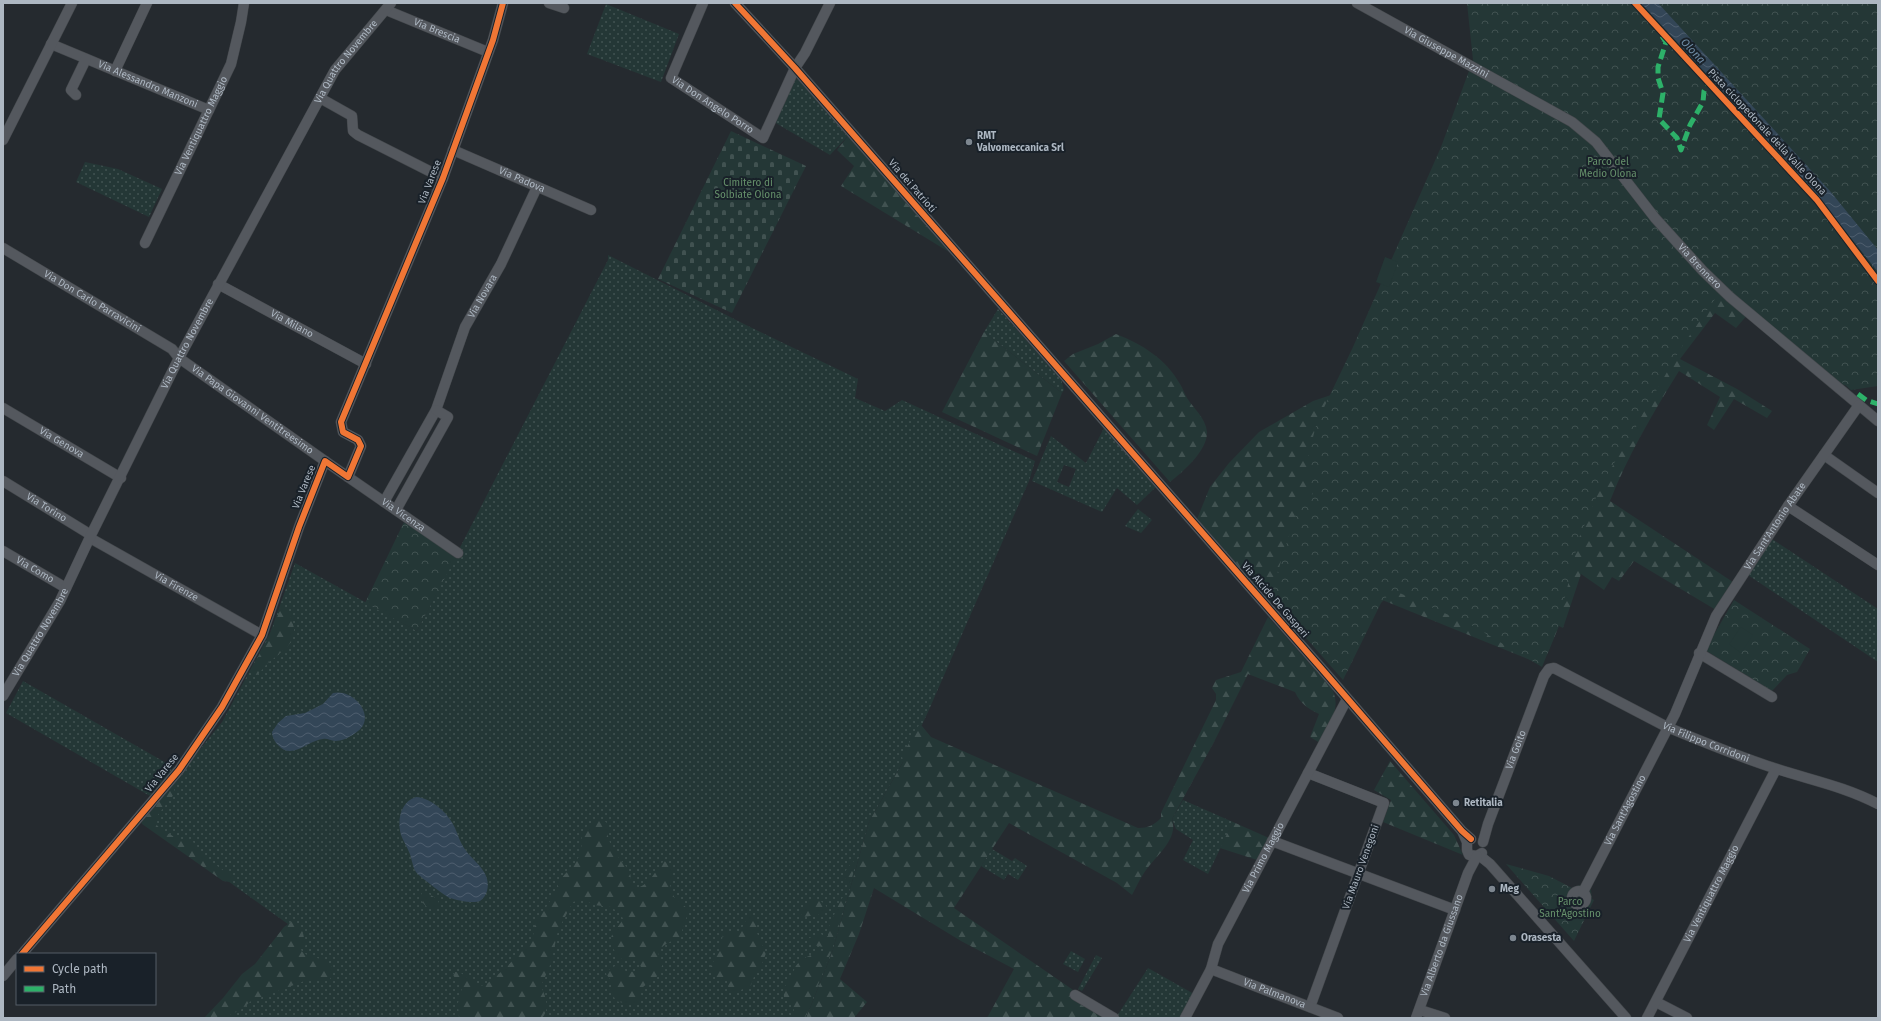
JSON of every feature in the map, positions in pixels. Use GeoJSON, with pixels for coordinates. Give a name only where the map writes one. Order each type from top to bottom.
{"type":"FeatureCollection","features":[{"type":"Feature","properties":{"kind":"street"},"geometry":{"type":"LineString","coordinates":[[3,140],[72,3]]}},
{"type":"Feature","properties":{"kind":"street"},"geometry":{"type":"LineString","coordinates":[[115,71],[147,3]]}},
{"type":"Feature","properties":{"kind":"street","name":"Via Ventiquattro Maggio"},"geometry":{"type":"LineString","coordinates":[[145,244],[231,64],[244,3]]}},
{"type":"Feature","properties":{"kind":"street","name":"Via Varese"},"geometry":{"type":"LineString","coordinates":[[23,953],[179,770],[222,707],[262,635],[299,527],[325,461],[348,477],[360,446],[358,440],[343,432],[340,426],[443,178],[488,52],[503,3]]}},
{"type":"Feature","properties":{"kind":"street"},"geometry":{"type":"LineString","coordinates":[[549,3],[564,8]]}},
{"type":"Feature","properties":{"kind":"street","name":"Via Don Angelo Porro"},"geometry":{"type":"LineString","coordinates":[[703,3],[671,78],[763,138],[795,68]]}},
{"type":"Feature","properties":{"kind":"street","name":"Via dei Patrioti"},"geometry":{"type":"LineString","coordinates":[[735,3],[795,68],[1072,384]]}},
{"type":"Feature","properties":{"kind":"street"},"geometry":{"type":"LineString","coordinates":[[795,68],[805,53],[830,3]]}},
{"type":"Feature","properties":{"kind":"street","name":"Via Giuseppe Mazzini"},"geometry":{"type":"LineString","coordinates":[[1357,3],[1534,102]]}},
{"type":"Feature","properties":{"kind":"street","name":"Via Brescia"},"geometry":{"type":"LineString","coordinates":[[389,6],[488,52]]}},
{"type":"Feature","properties":{"kind":"street","name":"Via Quattro Novembre"},"geometry":{"type":"LineString","coordinates":[[3,696],[51,619],[90,536],[179,358],[320,98],[342,60],[389,6]]}},
{"type":"Feature","properties":{"kind":"street","name":"Via Alessandro Manzoni"},"geometry":{"type":"LineString","coordinates":[[51,44],[209,110]]}},
{"type":"Feature","properties":{"kind":"street","name":"Via Alessandro Manzoni"},"geometry":{"type":"LineString","coordinates":[[76,95],[71,90],[86,59]]}},
{"type":"Feature","properties":{"kind":"street"},"geometry":{"type":"LineString","coordinates":[[320,98],[352,116],[352,128],[358,135],[443,178]]}},
{"type":"Feature","properties":{"kind":"street","name":"Via Brennero"},"geometry":{"type":"LineString","coordinates":[[1534,102],[1572,122],[1589,135],[1655,218],[1703,271],[1730,296],[1878,421]]}},
{"type":"Feature","properties":{"kind":"street","name":"Via Padova"},"geometry":{"type":"LineString","coordinates":[[453,150],[591,210]]}},
{"type":"Feature","properties":{"kind":"street","name":"Via Novara"},"geometry":{"type":"LineString","coordinates":[[384,502],[436,410],[465,327],[501,264],[537,187]]}},
{"type":"Feature","properties":{"kind":"street","name":"Via Don Carlo Parravicini"},"geometry":{"type":"LineString","coordinates":[[3,248],[172,349],[179,358]]}},
{"type":"Feature","properties":{"kind":"street","name":"Via Milano"},"geometry":{"type":"LineString","coordinates":[[218,284],[366,364]]}},
{"type":"Feature","properties":{"kind":"street","name":"Via Papa Giovanni Ventitreesimo"},"geometry":{"type":"LineString","coordinates":[[179,358],[325,461]]}},
{"type":"Feature","properties":{"kind":"street","name":"Via Alcide De Gasperi"},"geometry":{"type":"LineString","coordinates":[[1072,384],[1626,1018]]}},
{"type":"Feature","properties":{"kind":"street","name":"Via Sant'Antonio Abate"},"geometry":{"type":"LineString","coordinates":[[1667,727],[1675,714],[1699,652],[1716,616],[1788,506],[1859,405]]}},
{"type":"Feature","properties":{"kind":"street","name":"Via Genova"},"geometry":{"type":"LineString","coordinates":[[3,408],[120,478]]}},
{"type":"Feature","properties":{"kind":"street"},"geometry":{"type":"LineString","coordinates":[[396,510],[448,418],[436,410]]}},
{"type":"Feature","properties":{"kind":"street"},"geometry":{"type":"LineString","coordinates":[[1824,455],[1878,493]]}},
{"type":"Feature","properties":{"kind":"street","name":"Via Vicenza"},"geometry":{"type":"LineString","coordinates":[[348,477],[458,553]]}},
{"type":"Feature","properties":{"kind":"street","name":"Via Torino"},"geometry":{"type":"LineString","coordinates":[[3,481],[90,536]]}},
{"type":"Feature","properties":{"kind":"street"},"geometry":{"type":"LineString","coordinates":[[1788,506],[1878,565]]}},
{"type":"Feature","properties":{"kind":"street","name":"Via Firenze"},"geometry":{"type":"LineString","coordinates":[[90,536],[262,635]]}},
{"type":"Feature","properties":{"kind":"street","name":"Via Como"},"geometry":{"type":"LineString","coordinates":[[3,551],[66,588]]}},
{"type":"Feature","properties":{"kind":"street"},"geometry":{"type":"LineString","coordinates":[[1699,652],[1772,697]]}},
{"type":"Feature","properties":{"kind":"street","name":"Via Filippo Corridoni"},"geometry":{"type":"LineString","coordinates":[[1544,676],[1549,669],[1558,668],[1667,727],[1776,769],[1849,791],[1878,804]]}},
{"type":"Feature","properties":{"kind":"street","name":"Via Goito"},"geometry":{"type":"LineString","coordinates":[[1476,848],[1488,824],[1544,676]]}},
{"type":"Feature","properties":{"kind":"street","name":"Via Primo Maggio"},"geometry":{"type":"LineString","coordinates":[[1186,1018],[1211,969],[1218,944],[1347,699]]}},
{"type":"Feature","properties":{"kind":"street","name":"Via Sant'Agostino"},"geometry":{"type":"LineString","coordinates":[[1583,892],[1667,727]]}},
{"type":"Feature","properties":{"kind":"street","name":"Via Ventiquattro Maggio"},"geometry":{"type":"LineString","coordinates":[[1647,1018],[1776,769]]}},
{"type":"Feature","properties":{"kind":"street","name":"Via Mauro Venegoni"},"geometry":{"type":"LineString","coordinates":[[1308,773],[1384,803],[1310,1007]]}},
{"type":"Feature","properties":{"kind":"street"},"geometry":{"type":"LineString","coordinates":[[1272,841],[1454,910]]}},
{"type":"Feature","properties":{"kind":"street","name":"Via Alberto da Giussano"},"geometry":{"type":"LineString","coordinates":[[1418,1014],[1476,848]]}},
{"type":"Feature","properties":{"kind":"street"},"geometry":{"type":"LineString","coordinates":[[3,976],[16,960]]}},
{"type":"Feature","properties":{"kind":"street","name":"Via Palmanova"},"geometry":{"type":"LineString","coordinates":[[1211,969],[1338,1018]]}},
{"type":"Feature","properties":{"kind":"street"},"geometry":{"type":"LineString","coordinates":[[1075,995],[1114,1018]]}},
{"type":"Feature","properties":{"kind":"street"},"geometry":{"type":"LineString","coordinates":[[1656,1002],[1688,1018]]}},
{"type":"Feature","properties":{"kind":"street"},"geometry":{"type":"LineString","coordinates":[[1418,1014],[1445,1018]]}},
{"type":"Feature","properties":{"kind":"green space","name":"Parco del Medio Olona"},"geometry":{"type":"Polygon","coordinates":[[[1467,3],[1878,3],[1878,386],[1851,390],[1726,283],[1681,348],[1601,486],[1579,538],[1558,627],[1542,667],[1471,625],[1393,590],[1381,603],[1343,680],[1270,597],[1300,500],[1313,494],[1308,456],[1317,422],[1353,347],[1441,147],[1473,60],[1467,3]]]}},
{"type":"Feature","properties":{"kind":"green space"},"geometry":{"type":"Polygon","coordinates":[[[606,4],[679,34],[661,82],[587,54],[606,4]]]}},
{"type":"Feature","properties":{"kind":"green space"},"geometry":{"type":"Polygon","coordinates":[[[794,80],[799,80],[848,136],[830,155],[774,122],[794,80]]]}},
{"type":"Feature","properties":{"kind":"green space","name":"Cimitero di Solbiate Olona"},"geometry":{"type":"Polygon","coordinates":[[[731,131],[806,166],[732,313],[658,279],[731,131]]]}},
{"type":"Feature","properties":{"kind":"green space"},"geometry":{"type":"Polygon","coordinates":[[[848,136],[949,252],[841,186],[854,166],[837,150],[848,136]]]}},
{"type":"Feature","properties":{"kind":"green space"},"geometry":{"type":"Polygon","coordinates":[[[85,162],[118,169],[162,189],[149,217],[76,182],[85,162]]]}},
{"type":"Feature","properties":{"kind":"green space"},"geometry":{"type":"Polygon","coordinates":[[[1657,221],[1878,384],[1837,385],[1749,313],[1736,328],[1715,313],[1680,359],[1737,389],[1772,411],[1767,418],[1734,399],[1714,430],[1707,425],[1720,397],[1679,371],[1650,418],[1610,501],[1736,584],[1716,610],[1634,561],[1619,581],[1612,577],[1604,590],[1581,574],[1563,628],[1559,626],[1547,655],[1535,662],[1291,563],[1271,608],[1197,519],[1210,487],[1229,463],[1259,432],[1313,401],[1343,391],[1657,221]]]}},
{"type":"Feature","properties":{"kind":"green space"},"geometry":{"type":"Polygon","coordinates":[[[608,255],[746,325],[858,379],[855,398],[885,411],[902,400],[1035,461],[1029,481],[928,712],[912,746],[869,822],[832,953],[806,1018],[210,1018],[292,927],[143,820],[222,722],[270,633],[295,563],[417,631],[608,260],[608,255]]]}},
{"type":"Feature","properties":{"kind":"green space"},"geometry":{"type":"Polygon","coordinates":[[[1385,257],[1398,262],[1389,287],[1376,282],[1385,257]]]}},
{"type":"Feature","properties":{"kind":"green space"},"geometry":{"type":"Polygon","coordinates":[[[998,309],[1061,379],[1064,390],[1062,393],[984,332],[998,309]]]}},
{"type":"Feature","properties":{"kind":"green space"},"geometry":{"type":"Polygon","coordinates":[[[984,332],[1062,393],[1037,456],[942,412],[984,332]]]}},
{"type":"Feature","properties":{"kind":"green space"},"geometry":{"type":"Polygon","coordinates":[[[1116,334],[1152,353],[1168,367],[1187,398],[1202,418],[1206,427],[1206,439],[1199,453],[1188,467],[1170,482],[1064,361],[1073,354],[1098,344],[1116,334]]]}},
{"type":"Feature","properties":{"kind":"green space"},"geometry":{"type":"Polygon","coordinates":[[[1104,428],[1156,487],[1137,505],[1117,488],[1102,512],[1032,481],[1051,436],[1086,463],[1104,428]],[[1064,465],[1057,482],[1069,487],[1076,469],[1064,465]]]}},
{"type":"Feature","properties":{"kind":"green space"},"geometry":{"type":"Polygon","coordinates":[[[1138,509],[1152,520],[1141,533],[1125,526],[1138,509]]]}},
{"type":"Feature","properties":{"kind":"green space"},"geometry":{"type":"Polygon","coordinates":[[[404,522],[456,557],[417,631],[365,603],[404,522]]]}},
{"type":"Feature","properties":{"kind":"green space"},"geometry":{"type":"Polygon","coordinates":[[[1772,539],[1878,609],[1878,662],[1748,575],[1772,539]]]}},
{"type":"Feature","properties":{"kind":"green space"},"geometry":{"type":"Polygon","coordinates":[[[1734,600],[1810,649],[1797,672],[1787,675],[1772,691],[1705,650],[1734,600]]]}},
{"type":"Feature","properties":{"kind":"green space"},"geometry":{"type":"Polygon","coordinates":[[[283,607],[287,609],[294,627],[292,640],[284,650],[256,675],[253,672],[253,666],[271,633],[280,610],[283,607]]]}},
{"type":"Feature","properties":{"kind":"green space"},"geometry":{"type":"Polygon","coordinates":[[[1268,617],[1332,689],[1335,696],[1335,710],[1320,743],[1310,737],[1319,714],[1305,705],[1295,692],[1248,674],[1214,742],[1172,819],[1173,827],[1169,841],[1148,867],[1132,895],[1117,883],[1009,823],[954,908],[1114,1018],[987,1018],[1014,969],[961,941],[874,888],[859,934],[840,979],[867,1002],[854,1018],[806,1018],[832,953],[869,822],[903,762],[902,756],[919,725],[922,726],[931,737],[1138,828],[1148,827],[1161,818],[1161,813],[1216,700],[1216,694],[1212,688],[1216,680],[1241,672],[1268,617]]]}},
{"type":"Feature","properties":{"kind":"green space"},"geometry":{"type":"Polygon","coordinates":[[[1741,627],[1753,635],[1741,653],[1729,644],[1741,627]]]}},
{"type":"Feature","properties":{"kind":"green space"},"geometry":{"type":"Polygon","coordinates":[[[23,681],[175,768],[150,796],[6,713],[23,681]]]}},
{"type":"Feature","properties":{"kind":"green space"},"geometry":{"type":"Polygon","coordinates":[[[1390,761],[1454,835],[1463,855],[1383,822],[1391,800],[1374,790],[1390,761]]]}},
{"type":"Feature","properties":{"kind":"green space"},"geometry":{"type":"Polygon","coordinates":[[[171,787],[174,788],[175,793],[157,816],[155,823],[168,834],[195,843],[202,855],[231,876],[232,878],[230,882],[223,881],[142,824],[141,821],[171,787]]]}},
{"type":"Feature","properties":{"kind":"green space"},"geometry":{"type":"Polygon","coordinates":[[[1183,800],[1233,822],[1208,874],[1183,860],[1193,840],[1176,829],[1172,819],[1183,800]]]}},
{"type":"Feature","properties":{"kind":"green space"},"geometry":{"type":"Polygon","coordinates":[[[600,818],[607,823],[610,843],[628,869],[634,886],[637,888],[642,886],[664,861],[667,862],[673,871],[670,885],[674,897],[689,910],[680,937],[661,948],[659,956],[664,968],[638,992],[641,999],[640,1003],[627,1004],[616,1001],[612,993],[613,983],[606,974],[607,971],[615,966],[626,971],[636,972],[641,967],[636,961],[619,958],[613,947],[611,937],[623,919],[621,914],[611,907],[594,905],[583,899],[573,902],[558,930],[551,963],[541,986],[547,1006],[545,1014],[542,1018],[459,1018],[458,1003],[462,988],[453,975],[455,972],[463,974],[476,985],[484,985],[502,971],[517,956],[529,943],[534,933],[537,920],[549,903],[562,878],[577,860],[580,853],[585,828],[600,818]]]}},
{"type":"Feature","properties":{"kind":"green space"},"geometry":{"type":"Polygon","coordinates":[[[1233,822],[1269,838],[1257,860],[1220,848],[1233,822]]]}},
{"type":"Feature","properties":{"kind":"green space"},"geometry":{"type":"Polygon","coordinates":[[[992,849],[1012,861],[1015,858],[1027,866],[1018,880],[1008,874],[1004,880],[981,866],[992,849]]]}},
{"type":"Feature","properties":{"kind":"green space"},"geometry":{"type":"Polygon","coordinates":[[[857,858],[849,890],[845,879],[845,872],[857,858]]]}},
{"type":"Feature","properties":{"kind":"green space","name":"Parco Sant'Agostino"},"geometry":{"type":"Polygon","coordinates":[[[1506,864],[1549,876],[1572,888],[1579,885],[1591,890],[1592,899],[1594,900],[1574,941],[1506,864]]]}},
{"type":"Feature","properties":{"kind":"green space"},"geometry":{"type":"Polygon","coordinates":[[[422,893],[436,899],[439,903],[437,909],[431,909],[422,902],[420,897],[422,893]]]}},
{"type":"Feature","properties":{"kind":"green space"},"geometry":{"type":"Polygon","coordinates":[[[847,896],[831,952],[805,1018],[792,1018],[794,1009],[784,997],[783,989],[794,974],[794,970],[799,962],[808,956],[824,950],[823,947],[808,944],[808,939],[819,933],[826,937],[828,936],[828,929],[840,901],[843,897],[847,896]]]}},
{"type":"Feature","properties":{"kind":"green space"},"geometry":{"type":"Polygon","coordinates":[[[815,898],[825,904],[828,910],[818,915],[802,917],[800,911],[801,909],[804,905],[815,898]]]}},
{"type":"Feature","properties":{"kind":"green space"},"geometry":{"type":"Polygon","coordinates":[[[750,912],[757,923],[757,933],[766,953],[762,964],[756,971],[751,985],[735,993],[729,990],[727,981],[714,976],[711,973],[711,966],[719,951],[723,935],[727,931],[736,932],[741,930],[750,912]]]}},
{"type":"Feature","properties":{"kind":"green space"},"geometry":{"type":"Polygon","coordinates":[[[292,921],[302,928],[304,938],[309,941],[309,944],[301,947],[301,950],[305,954],[326,961],[330,964],[333,975],[329,980],[307,980],[251,1001],[242,1009],[224,1018],[204,1018],[223,998],[242,974],[255,964],[284,927],[292,921]]]}},
{"type":"Feature","properties":{"kind":"green space"},"geometry":{"type":"Polygon","coordinates":[[[1071,951],[1085,959],[1078,972],[1063,964],[1071,951]]]}},
{"type":"Feature","properties":{"kind":"green space"},"geometry":{"type":"Polygon","coordinates":[[[1096,955],[1102,958],[1082,991],[1078,989],[1096,955]]]}},
{"type":"Feature","properties":{"kind":"green space"},"geometry":{"type":"Polygon","coordinates":[[[1148,968],[1194,994],[1181,1018],[1119,1018],[1117,1016],[1148,968]]]}},
{"type":"Feature","properties":{"kind":"water","name":"Olona"},"geometry":{"type":"Polygon","coordinates":[[[1641,3],[1658,3],[1830,191],[1878,250],[1878,272],[1808,184],[1641,3]]]}},
{"type":"Feature","properties":{"kind":"water"},"geometry":{"type":"Polygon","coordinates":[[[333,693],[348,695],[360,704],[364,711],[365,718],[363,725],[358,731],[341,740],[317,740],[300,748],[289,751],[278,745],[272,732],[278,723],[286,716],[305,713],[323,704],[333,693]]]}},
{"type":"Feature","properties":{"kind":"water"},"geometry":{"type":"Polygon","coordinates":[[[416,797],[428,800],[449,817],[464,848],[481,867],[487,878],[488,884],[487,891],[480,901],[469,902],[450,898],[432,886],[416,872],[401,835],[399,824],[401,813],[406,803],[416,797]]]}},
{"type":"Feature","properties":{"kind":"marked path"},"geometry":{"type":"LineString","coordinates":[[1662,36],[1666,42],[1658,67],[1658,78],[1663,93],[1659,119],[1677,138],[1681,150],[1690,125],[1703,102],[1704,91],[1709,83]]}},
{"type":"Feature","properties":{"kind":"marked path"},"geometry":{"type":"LineString","coordinates":[[1858,394],[1866,400],[1878,404]]}},
{"type":"Feature","properties":{"kind":"cycle path"},"geometry":{"type":"LineString","coordinates":[[23,953],[179,770],[222,707],[262,635],[299,527],[325,461],[348,477],[361,446],[358,440],[343,432],[341,422],[443,178],[493,40],[503,3]]}},
{"type":"Feature","properties":{"kind":"cycle path"},"geometry":{"type":"LineString","coordinates":[[735,3],[795,68],[1462,831],[1471,839]]}},
{"type":"Feature","properties":{"kind":"cycle path","name":"Pista ciclopedonale della Valle Olona"},"geometry":{"type":"LineString","coordinates":[[1635,3],[1817,200],[1878,281]]}},
{"type":"Feature","properties":{"kind":"place","name":"RMT Valvomeccanica Srl"},"geometry":{"type":"Point","coordinates":[969,142]}},
{"type":"Feature","properties":{"kind":"place","name":"Retitalia"},"geometry":{"type":"Point","coordinates":[1456,803]}},
{"type":"Feature","properties":{"kind":"place","name":"Meg"},"geometry":{"type":"Point","coordinates":[1492,889]}},
{"type":"Feature","properties":{"kind":"place","name":"Orasesta"},"geometry":{"type":"Point","coordinates":[1513,938]}}]}
